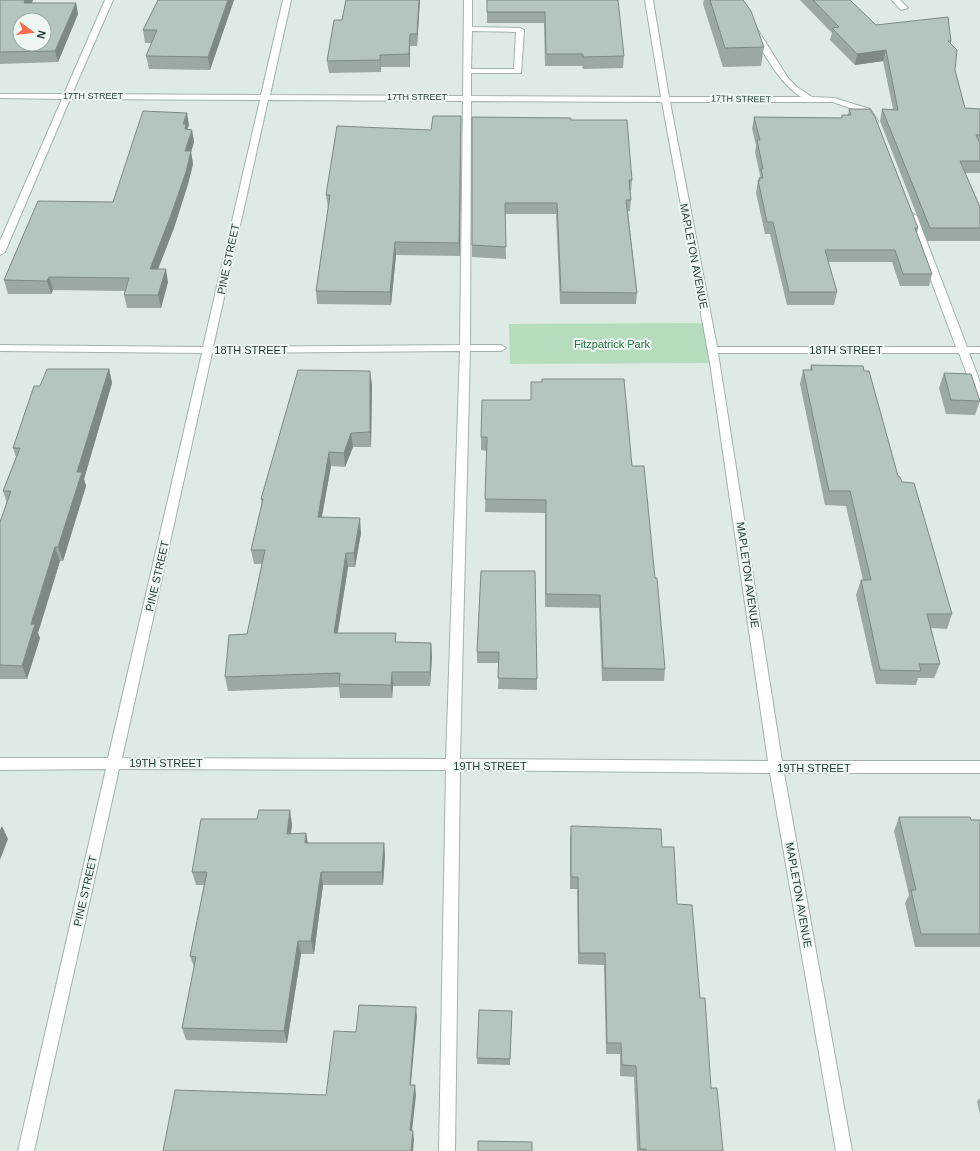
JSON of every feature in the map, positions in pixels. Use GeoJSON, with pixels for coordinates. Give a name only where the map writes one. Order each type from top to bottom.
{"type":"FeatureCollection","features":[{"type":"Feature","properties":{"kind":"street"},"geometry":{"type":"LineString","coordinates":[[0,252],[66,96],[109,0]]}},
{"type":"Feature","properties":{"kind":"street","name":"PINE STREET"},"geometry":{"type":"LineString","coordinates":[[26,1151],[287,0]]}},
{"type":"Feature","properties":{"kind":"street"},"geometry":{"type":"LineString","coordinates":[[447,1151],[454,765],[465,348],[468,0]]}},
{"type":"Feature","properties":{"kind":"street","name":"MAPLETON AVENUE"},"geometry":{"type":"LineString","coordinates":[[649,0],[665,98],[712,350],[776,768],[844,1151]]}},
{"type":"Feature","properties":{"kind":"street"},"geometry":{"type":"LineString","coordinates":[[896,0],[904,8]]}},
{"type":"Feature","properties":{"kind":"street"},"geometry":{"type":"LineString","coordinates":[[746,18],[761,39],[785,79],[794,89],[809,99]]}},
{"type":"Feature","properties":{"kind":"street"},"geometry":{"type":"LineString","coordinates":[[467,29],[520,30],[518,72],[467,71]]}},
{"type":"Feature","properties":{"kind":"street","name":"17TH STREET"},"geometry":{"type":"LineString","coordinates":[[0,96],[809,99],[834,100],[867,111],[878,128]]}},
{"type":"Feature","properties":{"kind":"street"},"geometry":{"type":"LineString","coordinates":[[909,209],[980,396]]}},
{"type":"Feature","properties":{"kind":"street","name":"18TH STREET"},"geometry":{"type":"LineString","coordinates":[[0,348],[208,350],[501,348]]}},
{"type":"Feature","properties":{"kind":"street","name":"18TH STREET"},"geometry":{"type":"LineString","coordinates":[[712,350],[980,350]]}},
{"type":"Feature","properties":{"kind":"street","name":"19TH STREET"},"geometry":{"type":"LineString","coordinates":[[0,764],[114,762],[776,768],[980,767]]}},
{"type":"Feature","properties":{"kind":"green space","name":"Fitzpatrick Park"},"geometry":{"type":"Polygon","coordinates":[[[707,323],[715,363],[510,364],[509,324],[707,323]]]}},
{"type":"Feature","properties":{"kind":"building"},"geometry":{"type":"Polygon","coordinates":[[[0,0],[25,0],[24,3],[76,3],[55,51],[52,51],[52,12],[12,12],[12,52],[0,52],[0,0]]]}},
{"type":"Feature","properties":{"kind":"building"},"geometry":{"type":"Polygon","coordinates":[[[158,0],[228,0],[208,57],[146,56],[157,30],[143,30],[158,0]]]}},
{"type":"Feature","properties":{"kind":"building"},"geometry":{"type":"Polygon","coordinates":[[[346,0],[419,0],[417,34],[410,34],[409,54],[380,55],[380,60],[327,61],[334,20],[342,20],[346,0]]]}},
{"type":"Feature","properties":{"kind":"building"},"geometry":{"type":"Polygon","coordinates":[[[487,0],[618,0],[624,56],[583,57],[583,54],[546,54],[545,12],[487,12],[487,0]]]}},
{"type":"Feature","properties":{"kind":"building"},"geometry":{"type":"Polygon","coordinates":[[[710,0],[743,0],[751,11],[764,47],[725,48],[710,0]]]}},
{"type":"Feature","properties":{"kind":"building"},"geometry":{"type":"Polygon","coordinates":[[[813,0],[850,0],[876,25],[948,17],[951,41],[948,41],[957,50],[955,70],[965,108],[980,109],[980,135],[976,135],[980,143],[980,161],[960,161],[980,207],[980,228],[930,228],[882,109],[898,110],[886,50],[857,54],[832,28],[839,27],[813,0]]]}},
{"type":"Feature","properties":{"kind":"building"},"geometry":{"type":"Polygon","coordinates":[[[849,109],[870,109],[875,117],[918,228],[915,228],[932,274],[903,274],[895,250],[825,250],[837,292],[789,292],[773,222],[767,222],[758,180],[760,181],[759,178],[763,178],[761,169],[763,169],[757,140],[760,140],[754,117],[842,118],[842,115],[851,115],[849,109]]]}},
{"type":"Feature","properties":{"kind":"building"},"geometry":{"type":"Polygon","coordinates":[[[143,111],[187,113],[183,124],[186,124],[185,129],[192,130],[185,151],[191,151],[186,172],[150,269],[166,269],[158,295],[124,295],[129,278],[49,277],[47,281],[4,280],[38,201],[113,202],[143,111]]]}},
{"type":"Feature","properties":{"kind":"building"},"geometry":{"type":"Polygon","coordinates":[[[433,116],[461,116],[459,243],[395,242],[390,292],[316,291],[330,195],[326,195],[337,126],[431,130],[433,116]]]}},
{"type":"Feature","properties":{"kind":"building"},"geometry":{"type":"Polygon","coordinates":[[[472,117],[627,120],[632,180],[629,180],[631,200],[626,200],[637,293],[561,292],[557,203],[505,203],[506,247],[472,245],[472,117]]]}},
{"type":"Feature","properties":{"kind":"building"},"geometry":{"type":"Polygon","coordinates":[[[811,365],[863,366],[864,371],[869,371],[898,476],[902,482],[914,483],[952,614],[927,614],[940,664],[919,664],[921,671],[880,670],[861,580],[871,580],[850,491],[829,491],[803,370],[812,370],[811,365]]]}},
{"type":"Feature","properties":{"kind":"building"},"geometry":{"type":"Polygon","coordinates":[[[47,369],[109,369],[77,472],[82,472],[58,547],[55,547],[31,624],[35,624],[22,666],[0,665],[0,522],[11,491],[3,491],[20,448],[13,448],[34,386],[40,386],[47,369]]]}},
{"type":"Feature","properties":{"kind":"building"},"geometry":{"type":"Polygon","coordinates":[[[298,370],[370,371],[370,432],[351,433],[344,453],[329,452],[318,517],[360,518],[354,553],[346,553],[334,633],[396,633],[395,642],[431,643],[430,672],[392,672],[391,685],[339,684],[340,673],[225,677],[229,635],[247,634],[265,550],[251,550],[263,499],[261,499],[298,370]]]}},
{"type":"Feature","properties":{"kind":"building"},"geometry":{"type":"Polygon","coordinates":[[[944,373],[971,374],[980,401],[951,400],[944,373]]]}},
{"type":"Feature","properties":{"kind":"building"},"geometry":{"type":"Polygon","coordinates":[[[542,379],[624,379],[632,466],[644,466],[655,578],[657,578],[665,669],[603,668],[600,595],[546,594],[546,500],[485,499],[487,437],[481,437],[482,400],[531,400],[531,382],[542,382],[542,379]]]}},
{"type":"Feature","properties":{"kind":"building"},"geometry":{"type":"Polygon","coordinates":[[[481,571],[535,571],[537,679],[498,678],[499,652],[477,652],[481,571]]]}},
{"type":"Feature","properties":{"kind":"building"},"geometry":{"type":"Polygon","coordinates":[[[259,810],[290,810],[287,834],[306,833],[305,843],[384,843],[382,872],[321,872],[311,941],[298,941],[284,1031],[182,1028],[196,957],[190,956],[207,872],[192,872],[201,819],[257,819],[259,810]]]}},
{"type":"Feature","properties":{"kind":"building"},"geometry":{"type":"Polygon","coordinates":[[[899,817],[970,817],[971,820],[980,820],[980,934],[921,934],[911,890],[916,890],[899,817]]]}},
{"type":"Feature","properties":{"kind":"building"},"geometry":{"type":"Polygon","coordinates":[[[571,826],[661,829],[662,847],[674,847],[677,904],[692,905],[700,998],[705,998],[711,1088],[717,1088],[723,1151],[646,1151],[646,1149],[640,1149],[636,1066],[622,1065],[621,1043],[607,1043],[605,953],[579,953],[578,877],[571,877],[571,826]]]}},
{"type":"Feature","properties":{"kind":"building"},"geometry":{"type":"Polygon","coordinates":[[[359,1005],[416,1007],[410,1085],[415,1085],[410,1130],[413,1131],[411,1151],[163,1151],[175,1090],[326,1095],[334,1031],[356,1032],[359,1005]]]}},
{"type":"Feature","properties":{"kind":"building"},"geometry":{"type":"Polygon","coordinates":[[[479,1010],[512,1011],[510,1059],[477,1058],[479,1010]]]}},
{"type":"Feature","properties":{"kind":"building"},"geometry":{"type":"Polygon","coordinates":[[[478,1141],[532,1142],[532,1151],[478,1151],[478,1141]]]}}]}
